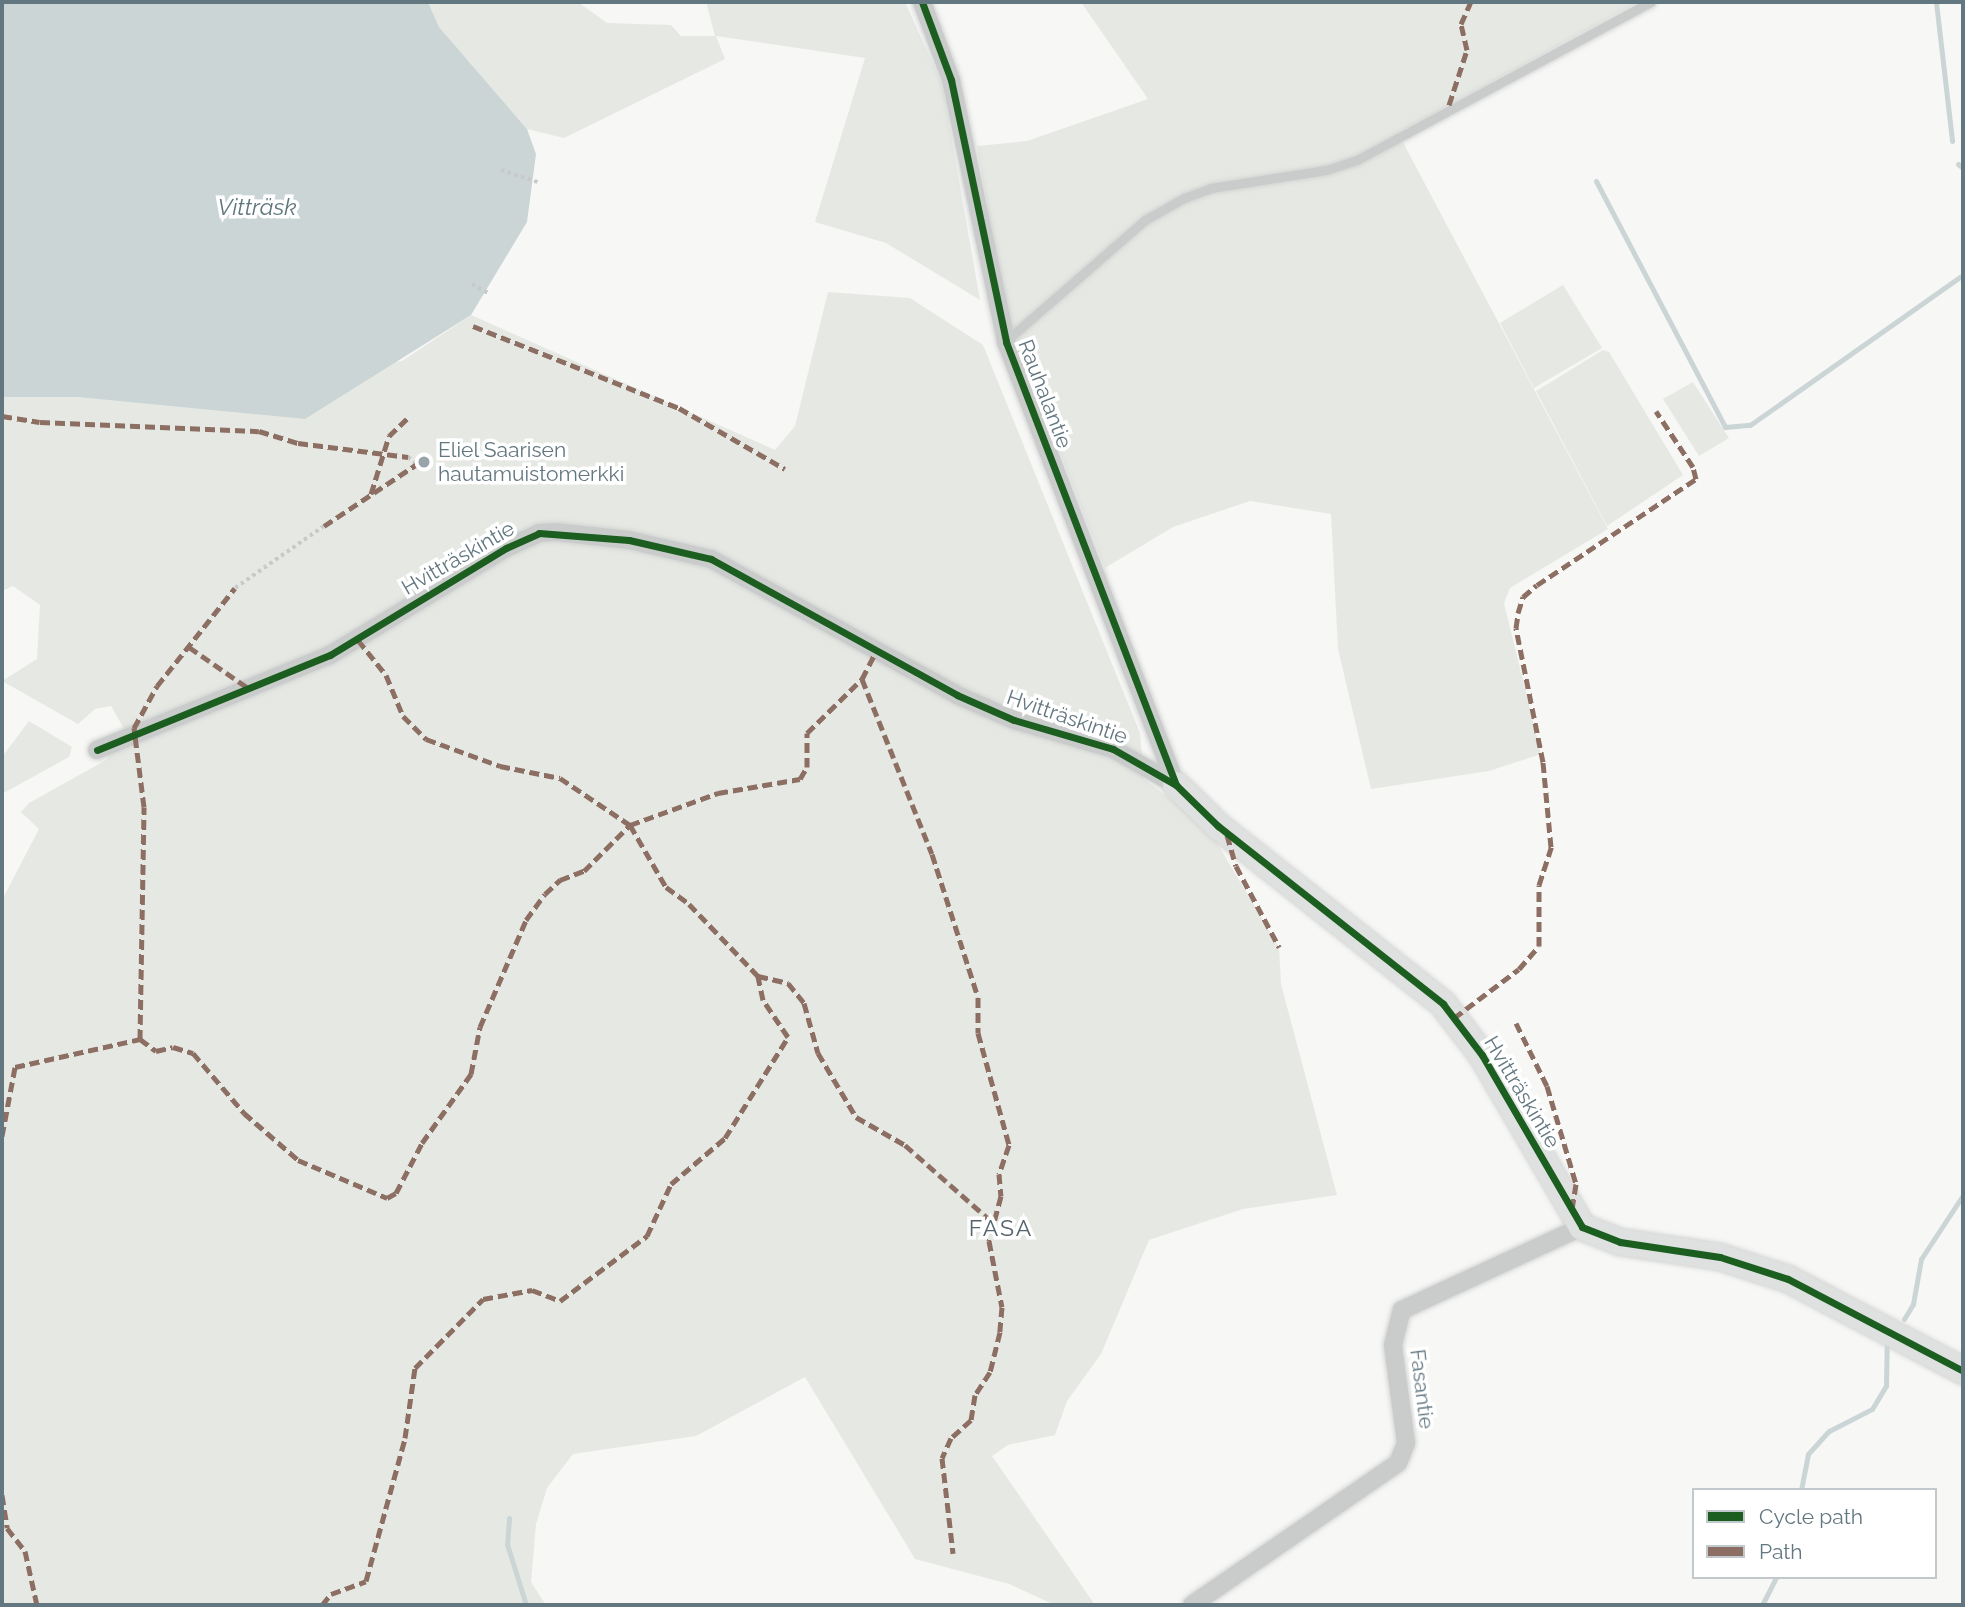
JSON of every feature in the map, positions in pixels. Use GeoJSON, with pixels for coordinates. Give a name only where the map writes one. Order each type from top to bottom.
{"type":"FeatureCollection","features":[{"type":"Feature","properties":{"kind":"street","name":"Rauhalantie"},"geometry":{"type":"LineString","coordinates":[[922,2],[951,80],[1006,342],[1176,785]]}},
{"type":"Feature","properties":{"kind":"street","name":"Hvitträskintie"},"geometry":{"type":"LineString","coordinates":[[97,750],[319,660],[506,548],[539,533],[556,532],[629,540],[711,559],[957,695],[1014,720],[1113,749],[1176,785],[1218,826],[1443,1004],[1482,1055],[1582,1227]]}},
{"type":"Feature","properties":{"kind":"street"},"geometry":{"type":"LineString","coordinates":[[1582,1227],[1620,1242],[1720,1257],[1788,1279],[1963,1371]]}},
{"type":"Feature","properties":{"kind":"street","name":"Fasantie"},"geometry":{"type":"LineString","coordinates":[[1192,1605],[1398,1462],[1406,1443],[1393,1345],[1402,1310],[1582,1227]]}},
{"type":"Feature","properties":{"kind":"lane"},"geometry":{"type":"LineString","coordinates":[[1006,342],[1145,220],[1184,198],[1211,188],[1325,170],[1357,160],[1651,2]]}},
{"type":"Feature","properties":{"kind":"path"},"geometry":{"type":"LineString","coordinates":[[501,170],[538,182]]}},
{"type":"Feature","properties":{"kind":"path"},"geometry":{"type":"LineString","coordinates":[[472,284],[488,293]]}},
{"type":"Feature","properties":{"kind":"path"},"geometry":{"type":"LineString","coordinates":[[408,457],[417,464]]}},
{"type":"Feature","properties":{"kind":"path"},"geometry":{"type":"LineString","coordinates":[[235,588],[324,526]]}},
{"type":"Feature","properties":{"kind":"shaded area"},"geometry":{"type":"Polygon","coordinates":[[[428,2],[578,2],[607,23],[671,25],[681,36],[715,36],[706,2],[905,2],[942,84],[980,300],[886,243],[815,222],[865,58],[716,36],[725,59],[564,138],[527,129],[439,27],[428,2]]]}},
{"type":"Feature","properties":{"kind":"shaded area"},"geometry":{"type":"Polygon","coordinates":[[[1081,2],[1638,2],[1398,133],[1608,529],[1510,588],[1504,603],[1541,754],[1489,771],[1371,789],[1338,649],[1331,514],[1250,501],[1173,527],[1105,568],[1007,315],[977,146],[1027,141],[1148,99],[1081,2]]]}},
{"type":"Feature","properties":{"kind":"shaded area"},"geometry":{"type":"Polygon","coordinates":[[[1563,285],[1602,348],[1534,388],[1500,323],[1563,285]]]}},
{"type":"Feature","properties":{"kind":"shaded area"},"geometry":{"type":"Polygon","coordinates":[[[828,292],[910,298],[983,345],[1140,733],[1144,779],[1208,828],[1279,947],[1281,984],[1337,1195],[1243,1209],[1149,1240],[1101,1354],[1067,1401],[1055,1435],[1008,1445],[992,1456],[1095,1605],[1055,1605],[1009,1584],[915,1559],[805,1377],[696,1436],[573,1454],[547,1488],[536,1524],[531,1582],[546,1605],[2,1605],[2,900],[39,829],[21,812],[29,803],[106,760],[123,727],[111,706],[95,709],[78,724],[2,681],[37,659],[40,605],[13,586],[2,591],[2,397],[78,397],[402,361],[471,315],[775,450],[795,426],[828,292]]]}},
{"type":"Feature","properties":{"kind":"shaded area"},"geometry":{"type":"Polygon","coordinates":[[[1603,350],[1609,352],[1683,475],[1607,526],[1536,391],[1603,350]]]}},
{"type":"Feature","properties":{"kind":"shaded area"},"geometry":{"type":"Polygon","coordinates":[[[1693,382],[1729,438],[1699,456],[1663,399],[1693,382]]]}},
{"type":"Feature","properties":{"kind":"shaded area"},"geometry":{"type":"Polygon","coordinates":[[[29,721],[72,747],[69,757],[2,794],[2,757],[29,721]]]}},
{"type":"Feature","properties":{"kind":"water","name":"Vitträsk"},"geometry":{"type":"Polygon","coordinates":[[[2,2],[428,2],[439,27],[527,129],[536,154],[527,222],[471,315],[305,419],[78,397],[2,397],[2,2]]]}},
{"type":"Feature","properties":{"kind":"waterway"},"geometry":{"type":"LineString","coordinates":[[1936,2],[1952,141]]}},
{"type":"Feature","properties":{"kind":"waterway"},"geometry":{"type":"LineString","coordinates":[[1958,164],[1963,168]]}},
{"type":"Feature","properties":{"kind":"waterway"},"geometry":{"type":"LineString","coordinates":[[1596,181],[1725,427],[1750,425],[1963,275]]}},
{"type":"Feature","properties":{"kind":"waterway"},"geometry":{"type":"LineString","coordinates":[[1904,1319],[1913,1304],[1921,1259],[1963,1195]]}},
{"type":"Feature","properties":{"kind":"waterway"},"geometry":{"type":"LineString","coordinates":[[1801,1488],[1808,1454],[1829,1431],[1872,1409],[1886,1386],[1887,1347]]}},
{"type":"Feature","properties":{"kind":"waterway"},"geometry":{"type":"LineString","coordinates":[[509,1518],[507,1544],[526,1605]]}},
{"type":"Feature","properties":{"kind":"waterway"},"geometry":{"type":"LineString","coordinates":[[1762,1605],[1775,1579]]}},
{"type":"Feature","properties":{"kind":"marked path"},"geometry":{"type":"LineString","coordinates":[[1449,105],[1467,50],[1461,24],[1471,2]]}},
{"type":"Feature","properties":{"kind":"marked path"},"geometry":{"type":"LineString","coordinates":[[473,326],[679,408],[785,469]]}},
{"type":"Feature","properties":{"kind":"marked path"},"geometry":{"type":"LineString","coordinates":[[1454,1018],[1519,969],[1539,946],[1539,885],[1551,847],[1543,762],[1516,628],[1523,597],[1696,479],[1693,467],[1656,411]]}},
{"type":"Feature","properties":{"kind":"marked path"},"geometry":{"type":"LineString","coordinates":[[2,416],[40,422],[259,431],[298,443],[408,457]]}},
{"type":"Feature","properties":{"kind":"marked path"},"geometry":{"type":"LineString","coordinates":[[371,494],[389,436],[410,416]]}},
{"type":"Feature","properties":{"kind":"marked path"},"geometry":{"type":"LineString","coordinates":[[324,526],[417,464],[421,456]]}},
{"type":"Feature","properties":{"kind":"marked path"},"geometry":{"type":"LineString","coordinates":[[140,1039],[144,807],[134,728],[157,686],[235,588]]}},
{"type":"Feature","properties":{"kind":"marked path"},"geometry":{"type":"LineString","coordinates":[[358,640],[386,675],[403,716],[426,739],[500,766],[560,778],[630,825],[666,887],[689,904],[758,976],[788,983],[804,1003],[818,1053],[856,1117],[905,1145],[991,1221]]}},
{"type":"Feature","properties":{"kind":"marked path"},"geometry":{"type":"LineString","coordinates":[[189,647],[251,690]]}},
{"type":"Feature","properties":{"kind":"marked path"},"geometry":{"type":"LineString","coordinates":[[2,1136],[15,1067],[140,1039],[156,1051],[173,1047],[193,1053],[244,1113],[298,1160],[387,1198],[396,1193],[422,1143],[471,1074],[480,1027],[526,920],[545,894],[560,880],[584,871],[630,825],[718,793],[800,779],[807,767],[807,733],[862,679],[876,651]]}},
{"type":"Feature","properties":{"kind":"marked path"},"geometry":{"type":"LineString","coordinates":[[862,679],[932,854],[978,997],[978,1033],[1009,1145],[999,1174],[1001,1196],[989,1241],[1002,1307],[1000,1332],[990,1372],[975,1395],[971,1420],[951,1438],[942,1458],[953,1553]]}},
{"type":"Feature","properties":{"kind":"marked path"},"geometry":{"type":"LineString","coordinates":[[1227,835],[1236,866],[1279,947]]}},
{"type":"Feature","properties":{"kind":"marked path"},"geometry":{"type":"LineString","coordinates":[[322,1605],[331,1594],[366,1581],[405,1438],[415,1368],[483,1299],[532,1290],[560,1301],[647,1236],[671,1184],[725,1138],[788,1037],[763,1000],[758,976]]}},
{"type":"Feature","properties":{"kind":"marked path"},"geometry":{"type":"LineString","coordinates":[[1516,1023],[1547,1086],[1576,1184],[1572,1210]]}},
{"type":"Feature","properties":{"kind":"marked path"},"geometry":{"type":"LineString","coordinates":[[2,1495],[7,1528],[25,1551],[37,1605]]}},
{"type":"Feature","properties":{"kind":"cycle path"},"geometry":{"type":"LineString","coordinates":[[922,2],[951,80],[1006,342],[1176,785]]}},
{"type":"Feature","properties":{"kind":"cycle path"},"geometry":{"type":"LineString","coordinates":[[97,750],[330,655],[506,548],[539,533],[629,540],[711,559],[957,695],[1014,720],[1113,749],[1176,785],[1218,826],[1443,1004],[1482,1055],[1582,1227],[1620,1242],[1720,1257],[1788,1279],[1963,1371]]}},
{"type":"Feature","properties":{"kind":"place","name":"Eliel Saarisen hautamuistomerkki"},"geometry":{"type":"Point","coordinates":[424,462]}},
{"type":"Feature","properties":{"kind":"district","name":"FASA"},"geometry":{"type":"Point","coordinates":[1001,1228]}}]}
